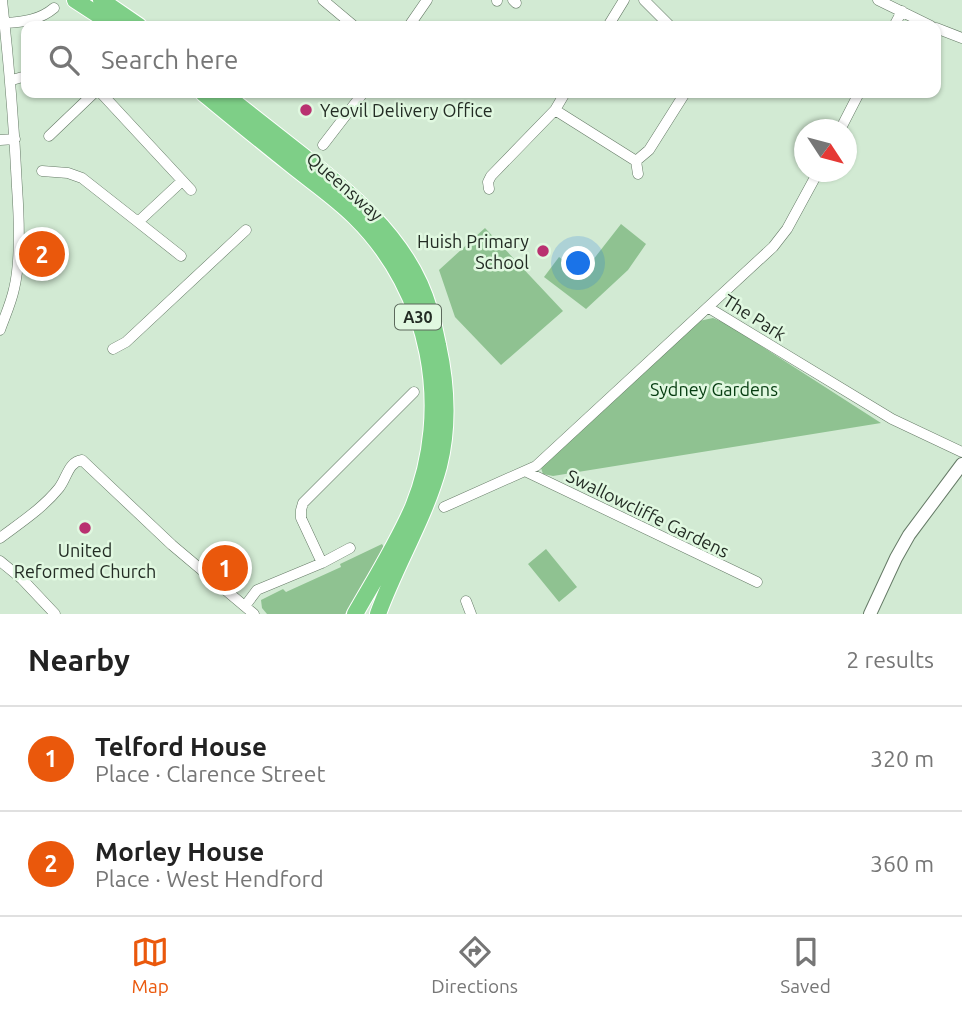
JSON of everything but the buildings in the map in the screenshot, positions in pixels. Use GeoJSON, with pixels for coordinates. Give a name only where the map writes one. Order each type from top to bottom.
{"type":"FeatureCollection","features":[{"type":"Feature","properties":{"kind":"highway"},"geometry":{"type":"LineString","coordinates":[[75,0],[107,21]]}},
{"type":"Feature","properties":{"kind":"highway"},"geometry":{"type":"LineString","coordinates":[[101,0],[132,21]]}},
{"type":"Feature","properties":{"kind":"highway","name":"Queensway"},"geometry":{"type":"LineString","coordinates":[[209,98],[355,216],[390,258],[414,304],[423,332],[429,365],[432,410],[428,451],[420,485],[412,508],[383,567],[355,614]]}},
{"type":"Feature","properties":{"kind":"highway","name":"Queensway"},"geometry":{"type":"LineString","coordinates":[[229,98],[364,206],[404,255],[420,283],[432,314],[445,375],[446,423],[440,463],[433,488],[378,614]]}},
{"type":"Feature","properties":{"kind":"highway"},"geometry":{"type":"LineString","coordinates":[[386,614],[391,583]]}},
{"type":"Feature","properties":{"kind":"street"},"geometry":{"type":"LineString","coordinates":[[0,330],[20,273],[12,80],[3,40],[5,23],[2,0]]}},
{"type":"Feature","properties":{"kind":"street"},"geometry":{"type":"LineString","coordinates":[[323,0],[348,21]]}},
{"type":"Feature","properties":{"kind":"street"},"geometry":{"type":"LineString","coordinates":[[611,21],[624,0]]}},
{"type":"Feature","properties":{"kind":"street"},"geometry":{"type":"LineString","coordinates":[[644,0],[665,21]]}},
{"type":"Feature","properties":{"kind":"street"},"geometry":{"type":"LineString","coordinates":[[878,0],[922,21]]}},
{"type":"Feature","properties":{"kind":"street"},"geometry":{"type":"LineString","coordinates":[[412,21],[425,1]]}},
{"type":"Feature","properties":{"kind":"street"},"geometry":{"type":"LineString","coordinates":[[26,21],[39,18],[54,8]]}},
{"type":"Feature","properties":{"kind":"street"},"geometry":{"type":"LineString","coordinates":[[897,21],[902,11]]}},
{"type":"Feature","properties":{"kind":"street"},"geometry":{"type":"LineString","coordinates":[[5,23],[21,21]]}},
{"type":"Feature","properties":{"kind":"street"},"geometry":{"type":"LineString","coordinates":[[941,30],[962,38]]}},
{"type":"Feature","properties":{"kind":"street"},"geometry":{"type":"LineString","coordinates":[[12,80],[21,77]]}},
{"type":"Feature","properties":{"kind":"street"},"geometry":{"type":"LineString","coordinates":[[49,136],[89,98]]}},
{"type":"Feature","properties":{"kind":"street"},"geometry":{"type":"LineString","coordinates":[[106,98],[191,190]]}},
{"type":"Feature","properties":{"kind":"street"},"geometry":{"type":"LineString","coordinates":[[323,145],[359,98]]}},
{"type":"Feature","properties":{"kind":"street"},"geometry":{"type":"LineString","coordinates":[[489,189],[491,176],[555,110],[562,98]]}},
{"type":"Feature","properties":{"kind":"street"},"geometry":{"type":"LineString","coordinates":[[636,161],[649,150],[682,98]]}},
{"type":"Feature","properties":{"kind":"street"},"geometry":{"type":"LineString","coordinates":[[846,119],[856,98]]}},
{"type":"Feature","properties":{"kind":"street"},"geometry":{"type":"LineString","coordinates":[[555,110],[636,161],[638,174]]}},
{"type":"Feature","properties":{"kind":"street"},"geometry":{"type":"LineString","coordinates":[[0,140],[15,139]]}},
{"type":"Feature","properties":{"kind":"street"},"geometry":{"type":"LineString","coordinates":[[43,171],[68,173],[82,178],[181,256]]}},
{"type":"Feature","properties":{"kind":"street"},"geometry":{"type":"LineString","coordinates":[[138,222],[182,181]]}},
{"type":"Feature","properties":{"kind":"street"},"geometry":{"type":"LineString","coordinates":[[709,308],[779,241],[812,182]]}},
{"type":"Feature","properties":{"kind":"street"},"geometry":{"type":"LineString","coordinates":[[113,349],[126,342],[246,230]]}},
{"type":"Feature","properties":{"kind":"street","name":"The Park"},"geometry":{"type":"LineString","coordinates":[[444,507],[536,466],[709,308],[892,419],[962,452]]}},
{"type":"Feature","properties":{"kind":"street"},"geometry":{"type":"LineString","coordinates":[[322,563],[301,518],[303,503],[414,392]]}},
{"type":"Feature","properties":{"kind":"street"},"geometry":{"type":"LineString","coordinates":[[0,538],[36,510],[57,490],[72,464],[82,460],[172,545],[254,614]]}},
{"type":"Feature","properties":{"kind":"street"},"geometry":{"type":"LineString","coordinates":[[870,614],[909,535],[962,464]]}},
{"type":"Feature","properties":{"kind":"street","name":"Swallowcliffe Gardens"},"geometry":{"type":"LineString","coordinates":[[527,471],[757,582]]}},
{"type":"Feature","properties":{"kind":"street"},"geometry":{"type":"LineString","coordinates":[[245,606],[257,590],[322,563],[350,548]]}},
{"type":"Feature","properties":{"kind":"street"},"geometry":{"type":"LineString","coordinates":[[0,561],[22,579],[55,614]]}},
{"type":"Feature","properties":{"kind":"street"},"geometry":{"type":"LineString","coordinates":[[466,601],[471,614]]}},
{"type":"Feature","properties":{"kind":"green space"},"geometry":{"type":"Polygon","coordinates":[[[621,224],[646,244],[628,270],[586,309],[544,277],[559,257],[582,274],[621,224]]]}},
{"type":"Feature","properties":{"kind":"green space"},"geometry":{"type":"Polygon","coordinates":[[[485,228],[563,311],[501,365],[455,317],[439,270],[485,228]]]}},
{"type":"Feature","properties":{"kind":"green space","name":"Sydney Gardens"},"geometry":{"type":"Polygon","coordinates":[[[713,318],[727,324],[881,423],[553,476],[543,474],[541,468],[699,321],[713,318]]]}},
{"type":"Feature","properties":{"kind":"green space"},"geometry":{"type":"Polygon","coordinates":[[[382,544],[385,549],[345,614],[267,614],[262,608],[261,600],[283,589],[286,592],[341,567],[340,564],[382,544]]]}},
{"type":"Feature","properties":{"kind":"green space"},"geometry":{"type":"Polygon","coordinates":[[[546,549],[577,587],[559,602],[528,564],[546,549]]]}},
{"type":"Feature","properties":{"kind":"place","name":"Yeovil Delivery Office"},"geometry":{"type":"Point","coordinates":[306,110]}},
{"type":"Feature","properties":{"kind":"place","name":"Huish Primary School"},"geometry":{"type":"Point","coordinates":[543,251]}},
{"type":"Feature","properties":{"kind":"place","name":"Morley House"},"geometry":{"type":"Point","coordinates":[42,254]}},
{"type":"Feature","properties":{"kind":"place","name":"United Reformed Church"},"geometry":{"type":"Point","coordinates":[85,528]}},
{"type":"Feature","properties":{"kind":"place","name":"Telford House"},"geometry":{"type":"Point","coordinates":[225,568]}}]}
